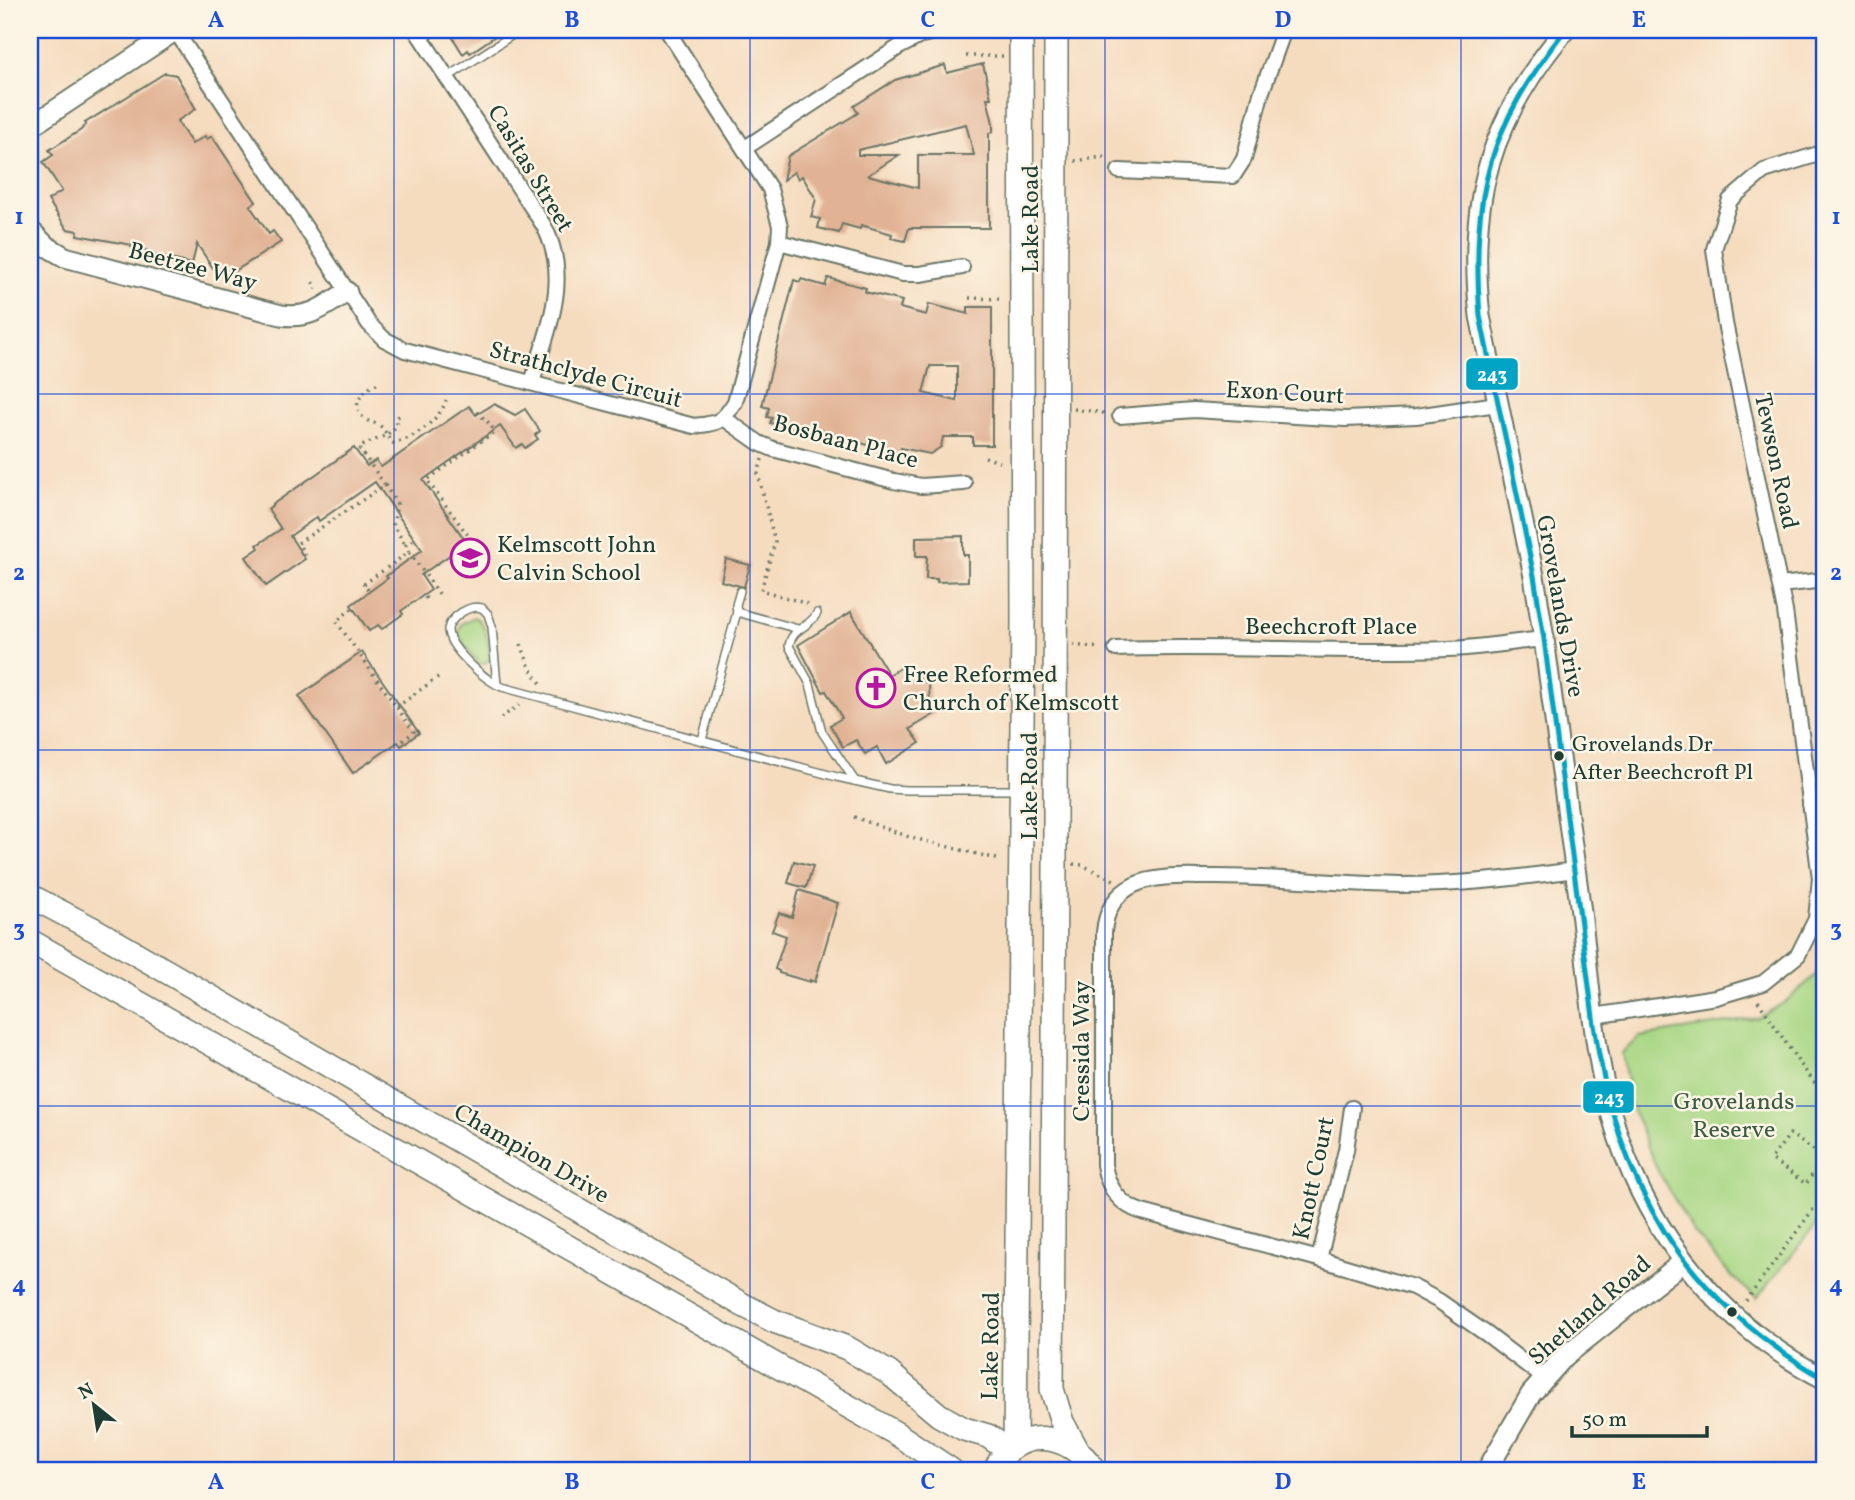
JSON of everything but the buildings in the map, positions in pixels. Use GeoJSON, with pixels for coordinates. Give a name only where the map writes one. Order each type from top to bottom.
{"type":"FeatureCollection","features":[{"type":"Feature","properties":{"kind":"main road","name":"Lake Road"},"geometry":{"type":"LineString","coordinates":[[1012,1448],[1023,621],[1021,30]]}},
{"type":"Feature","properties":{"kind":"main road","name":"Lake Road"},"geometry":{"type":"LineString","coordinates":[[1056,30],[1056,791],[1052,1389],[1062,1422],[1086,1462]]}},
{"type":"Feature","properties":{"kind":"main road"},"geometry":{"type":"LineString","coordinates":[[1021,790],[1056,791]]}},
{"type":"Feature","properties":{"kind":"main road","name":"Champion Drive"},"geometry":{"type":"LineString","coordinates":[[30,896],[131,951],[743,1305],[774,1321],[847,1348],[889,1373],[939,1415],[964,1429],[988,1436],[1012,1448]]}},
{"type":"Feature","properties":{"kind":"main road"},"geometry":{"type":"LineString","coordinates":[[30,941],[885,1427],[951,1470]]}},
{"type":"Feature","properties":{"kind":"main road"},"geometry":{"type":"LineString","coordinates":[[995,1470],[1012,1448],[1031,1439],[1051,1439],[1086,1462]]}},
{"type":"Feature","properties":{"kind":"street"},"geometry":{"type":"LineString","coordinates":[[30,127],[176,30]]}},
{"type":"Feature","properties":{"kind":"street","name":"Strathclyde Circuit"},"geometry":{"type":"LineString","coordinates":[[176,30],[347,292],[369,324],[384,339],[405,350],[694,426],[724,419]]}},
{"type":"Feature","properties":{"kind":"street","name":"Casitas Street"},"geometry":{"type":"LineString","coordinates":[[416,30],[553,242],[558,275],[556,293],[532,383]]}},
{"type":"Feature","properties":{"kind":"street"},"geometry":{"type":"LineString","coordinates":[[667,30],[770,189],[780,226],[779,242],[735,402],[724,419]]}},
{"type":"Feature","properties":{"kind":"street"},"geometry":{"type":"LineString","coordinates":[[745,148],[899,47],[922,34],[941,30]]}},
{"type":"Feature","properties":{"kind":"street"},"geometry":{"type":"LineString","coordinates":[[1119,171],[1233,176],[1244,159],[1261,94],[1284,30]]}},
{"type":"Feature","properties":{"kind":"street","name":"Grovelands Drive"},"geometry":{"type":"LineString","coordinates":[[1565,30],[1542,58],[1509,111],[1488,166],[1476,232],[1476,281],[1497,404],[1534,576],[1603,1074],[1618,1135],[1639,1186],[1683,1262],[1728,1312],[1752,1332],[1782,1354],[1825,1379]]}},
{"type":"Feature","properties":{"kind":"street","name":"Tewson Road"},"geometry":{"type":"LineString","coordinates":[[1594,1016],[1716,997],[1763,982],[1798,954],[1816,919],[1820,878],[1818,803],[1780,585],[1725,323],[1714,248],[1730,200],[1738,192],[1764,171],[1825,152]]}},
{"type":"Feature","properties":{"kind":"street","name":"Beetzee Way"},"geometry":{"type":"LineString","coordinates":[[30,230],[47,246],[65,257],[281,315],[297,317],[312,314],[347,292]]}},
{"type":"Feature","properties":{"kind":"street"},"geometry":{"type":"LineString","coordinates":[[779,242],[903,274],[920,275],[962,267]]}},
{"type":"Feature","properties":{"kind":"street","name":"Exon Court"},"geometry":{"type":"LineString","coordinates":[[1120,416],[1194,410],[1345,419],[1416,416],[1497,404]]}},
{"type":"Feature","properties":{"kind":"street","name":"Bosbaan Place"},"geometry":{"type":"LineString","coordinates":[[724,419],[759,443],[773,449],[922,486],[964,483]]}},
{"type":"Feature","properties":{"kind":"street"},"geometry":{"type":"LineString","coordinates":[[1780,585],[1825,580]]}},
{"type":"Feature","properties":{"kind":"street","name":"Beechcroft Place"},"geometry":{"type":"LineString","coordinates":[[1116,649],[1451,649],[1544,639]]}},
{"type":"Feature","properties":{"kind":"street","name":"Cressida Way"},"geometry":{"type":"LineString","coordinates":[[1544,1378],[1488,1335],[1424,1293],[1401,1283],[1135,1210],[1122,1202],[1111,1188],[1104,1165],[1104,932],[1111,904],[1125,890],[1135,885],[1183,877],[1260,876],[1397,885],[1501,880],[1575,870]]}},
{"type":"Feature","properties":{"kind":"street","name":"Knott Court"},"geometry":{"type":"LineString","coordinates":[[1319,1259],[1346,1150],[1352,1108]]}},
{"type":"Feature","properties":{"kind":"street","name":"Shetland Road"},"geometry":{"type":"LineString","coordinates":[[1487,1470],[1520,1411],[1544,1378],[1565,1356],[1683,1262]]}},
{"type":"Feature","properties":{"kind":"lane"},"geometry":{"type":"LineString","coordinates":[[447,77],[520,30]]}},
{"type":"Feature","properties":{"kind":"lane"},"geometry":{"type":"LineString","coordinates":[[702,740],[737,612],[740,591]]}},
{"type":"Feature","properties":{"kind":"lane"},"geometry":{"type":"LineString","coordinates":[[497,685],[491,619],[482,608],[474,607],[455,617],[448,627],[448,632],[472,667],[485,679],[497,685],[856,781],[907,790],[1021,790]]}},
{"type":"Feature","properties":{"kind":"lane"},"geometry":{"type":"LineString","coordinates":[[737,612],[798,629]]}},
{"type":"Feature","properties":{"kind":"lane"},"geometry":{"type":"LineString","coordinates":[[817,614],[814,621],[798,629],[791,637],[789,646],[810,684],[822,732],[856,781]]}},
{"type":"Feature","properties":{"kind":"path"},"geometry":{"type":"LineString","coordinates":[[966,55],[1008,56]]}},
{"type":"Feature","properties":{"kind":"path"},"geometry":{"type":"LineString","coordinates":[[1069,162],[1103,158],[1119,171]]}},
{"type":"Feature","properties":{"kind":"path"},"geometry":{"type":"LineString","coordinates":[[313,282],[316,289]]}},
{"type":"Feature","properties":{"kind":"path"},"geometry":{"type":"LineString","coordinates":[[969,298],[1008,299]]}},
{"type":"Feature","properties":{"kind":"path"},"geometry":{"type":"LineString","coordinates":[[377,384],[364,392],[357,409],[364,419],[382,427],[393,443],[408,438],[433,419],[445,407],[446,400]]}},
{"type":"Feature","properties":{"kind":"path"},"geometry":{"type":"LineString","coordinates":[[1070,408],[1120,416]]}},
{"type":"Feature","properties":{"kind":"path"},"geometry":{"type":"LineString","coordinates":[[477,412],[491,425],[494,432],[427,480],[470,538],[469,544],[484,564]]}},
{"type":"Feature","properties":{"kind":"path"},"geometry":{"type":"LineString","coordinates":[[402,414],[396,418],[396,428],[387,436],[374,439],[359,448],[397,505],[393,526],[440,594]]}},
{"type":"Feature","properties":{"kind":"path"},"geometry":{"type":"LineString","coordinates":[[763,453],[758,474],[775,542],[761,590],[808,604],[807,609]]}},
{"type":"Feature","properties":{"kind":"path"},"geometry":{"type":"LineString","coordinates":[[985,457],[1008,465]]}},
{"type":"Feature","properties":{"kind":"path"},"geometry":{"type":"LineString","coordinates":[[305,555],[298,543],[385,485]]}},
{"type":"Feature","properties":{"kind":"path"},"geometry":{"type":"LineString","coordinates":[[405,545],[414,539]]}},
{"type":"Feature","properties":{"kind":"path"},"geometry":{"type":"LineString","coordinates":[[368,590],[364,584],[409,552]]}},
{"type":"Feature","properties":{"kind":"path"},"geometry":{"type":"LineString","coordinates":[[425,597],[429,602]]}},
{"type":"Feature","properties":{"kind":"path"},"geometry":{"type":"LineString","coordinates":[[352,609],[335,621],[415,732],[401,742]]}},
{"type":"Feature","properties":{"kind":"path"},"geometry":{"type":"LineString","coordinates":[[521,644],[530,668],[544,689]]}},
{"type":"Feature","properties":{"kind":"path"},"geometry":{"type":"LineString","coordinates":[[1068,645],[1116,649]]}},
{"type":"Feature","properties":{"kind":"path"},"geometry":{"type":"LineString","coordinates":[[397,707],[442,674]]}},
{"type":"Feature","properties":{"kind":"path"},"geometry":{"type":"LineString","coordinates":[[501,718],[525,700]]}},
{"type":"Feature","properties":{"kind":"path"},"geometry":{"type":"LineString","coordinates":[[854,817],[909,838],[1001,860]]}},
{"type":"Feature","properties":{"kind":"path"},"geometry":{"type":"LineString","coordinates":[[1068,864],[1082,865],[1116,881]]}},
{"type":"Feature","properties":{"kind":"path"},"geometry":{"type":"LineString","coordinates":[[1757,999],[1798,1062],[1825,1096]]}},
{"type":"Feature","properties":{"kind":"path"},"geometry":{"type":"LineString","coordinates":[[1790,1134],[1825,1158],[1806,1184],[1772,1159],[1790,1134]]}},
{"type":"Feature","properties":{"kind":"path"},"geometry":{"type":"LineString","coordinates":[[1743,1304],[1825,1193]]}},
{"type":"Feature","properties":{"kind":"green space"},"geometry":{"type":"Polygon","coordinates":[[[474,617],[482,624],[486,635],[490,658],[485,664],[480,664],[458,634],[461,624],[474,617]]]}},
{"type":"Feature","properties":{"kind":"green space","name":"Grovelands Reserve"},"geometry":{"type":"Polygon","coordinates":[[[1825,958],[1825,1214],[1757,1298],[1731,1276],[1694,1233],[1657,1169],[1631,1106],[1622,1053],[1639,1037],[1758,1018],[1785,1002],[1816,975],[1825,958]]]}},
{"type":"Feature","properties":{"kind":"transit line","name":"243"},"geometry":{"type":"LineString","coordinates":[[1565,30],[1539,65],[1502,131],[1483,197],[1478,272],[1480,316],[1534,576],[1544,639],[1594,1025],[1605,1083],[1620,1137],[1640,1186],[1664,1232],[1695,1273],[1732,1311],[1775,1347],[1825,1379]]}},
{"type":"Feature","properties":{"kind":"place","name":"Kelmscott John Calvin School"},"geometry":{"type":"Point","coordinates":[470,558]}},
{"type":"Feature","properties":{"kind":"place","name":"Free Reformed Church of Kelmscott"},"geometry":{"type":"Point","coordinates":[876,688]}},
{"type":"Feature","properties":{"kind":"place","name":"Grovelands Dr After Beechcroft Pl"},"geometry":{"type":"Point","coordinates":[1559,756]}}]}
